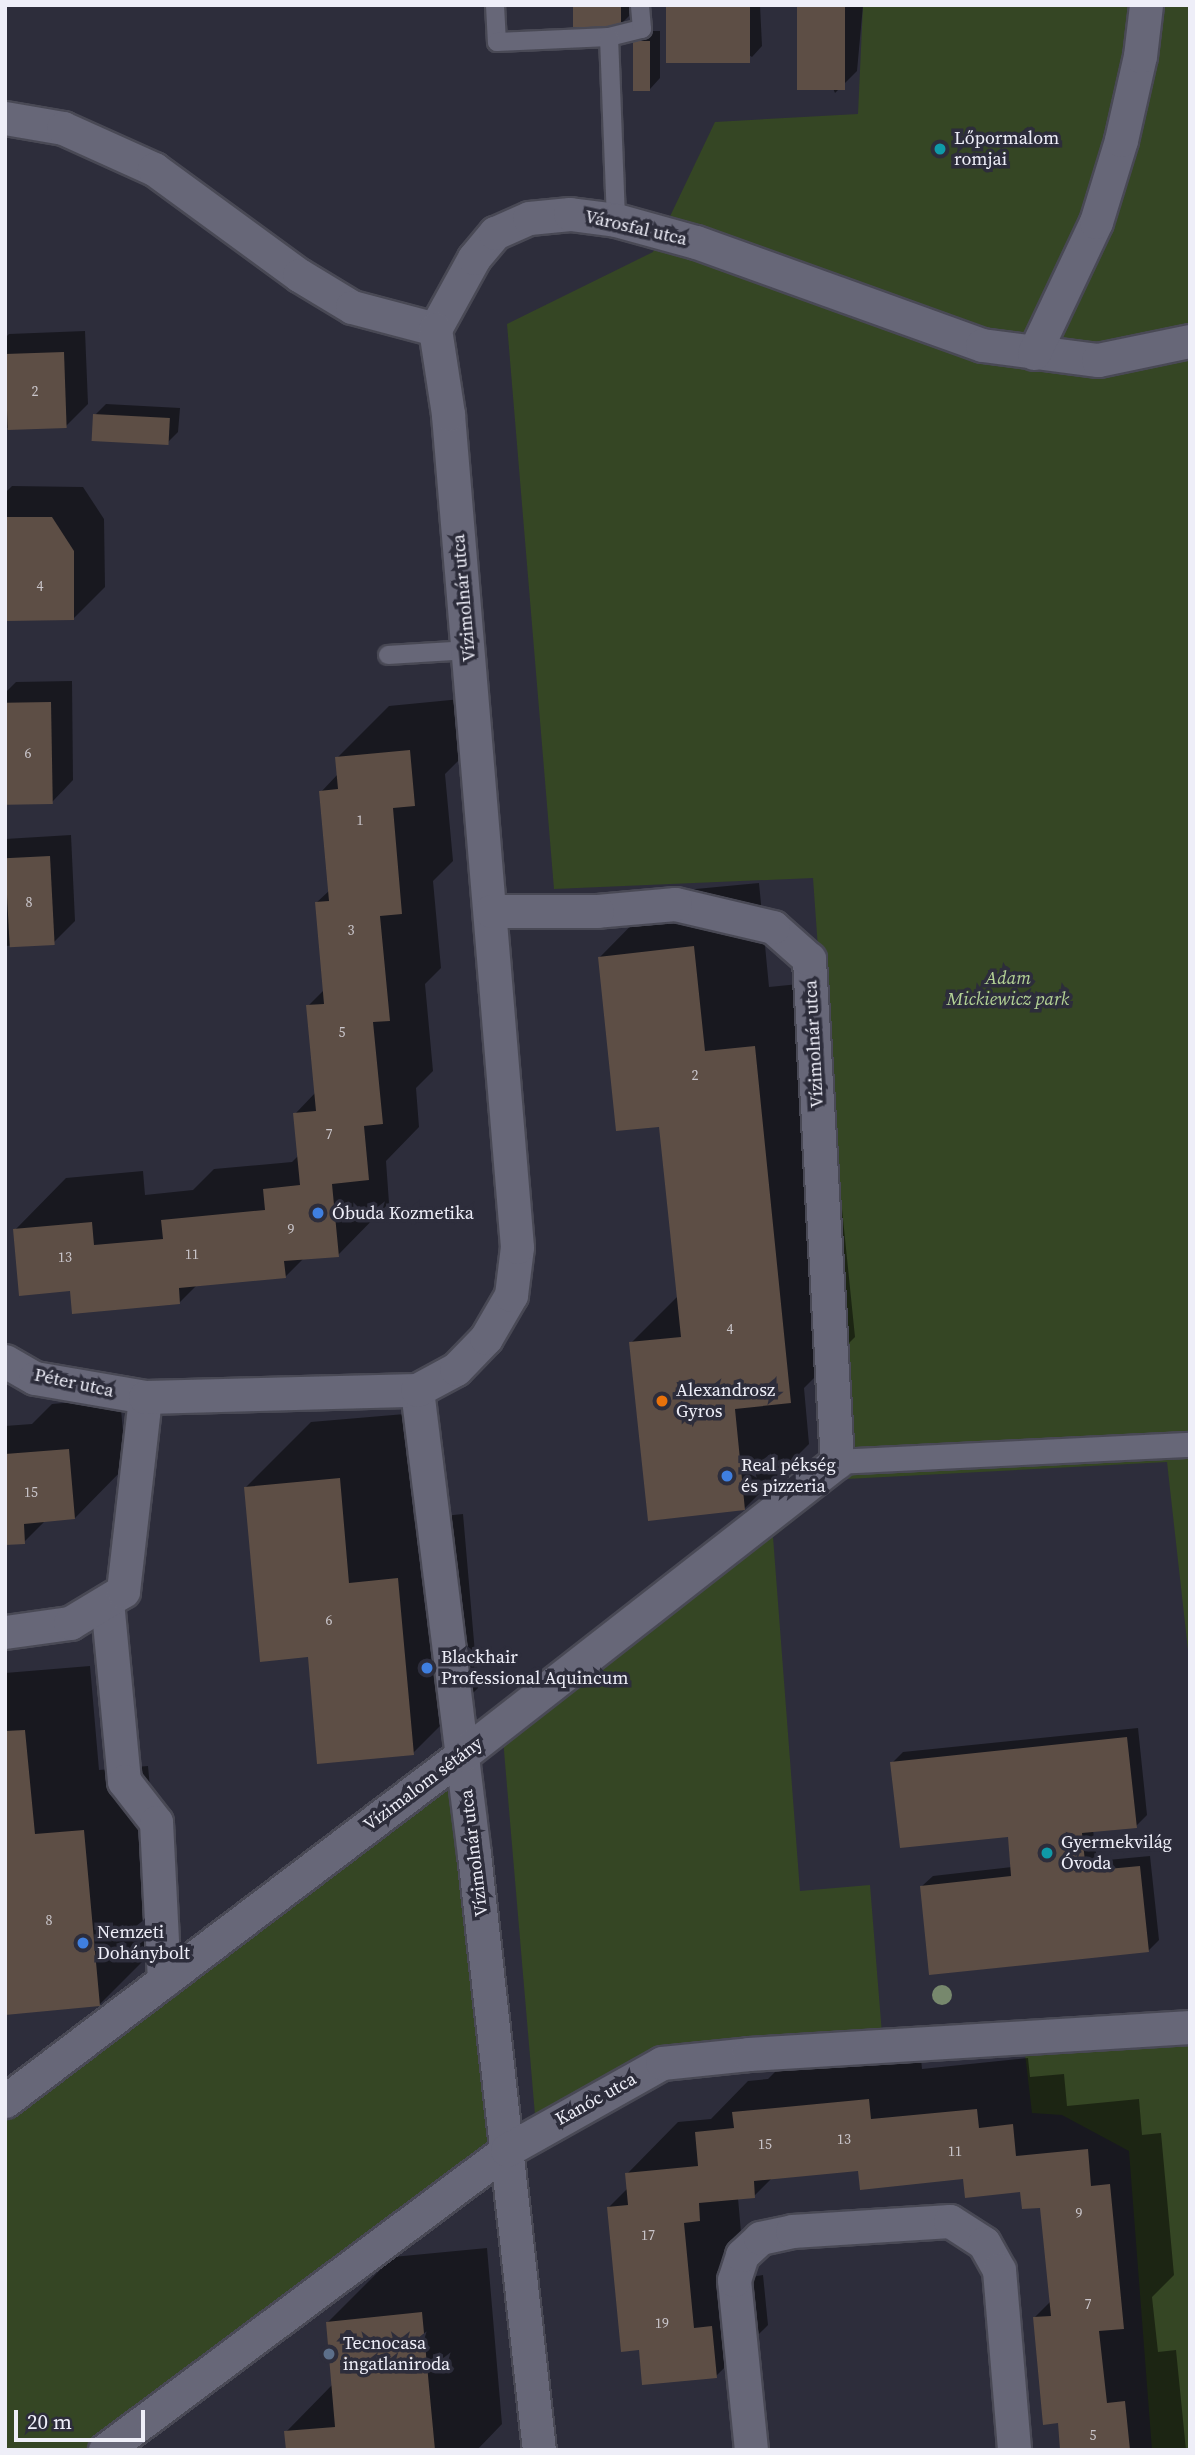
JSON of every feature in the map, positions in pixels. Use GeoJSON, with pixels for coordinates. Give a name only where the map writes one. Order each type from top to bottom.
{"type":"FeatureCollection","features":[{"type":"Feature","properties":{"kind":"street"},"geometry":{"type":"LineString","coordinates":[[1034,353],[1096,222],[1121,140],[1140,56],[1146,5]]}},
{"type":"Feature","properties":{"kind":"street"},"geometry":{"type":"LineString","coordinates":[[5,118],[63,128],[154,169],[299,275],[352,307],[435,329]]}},
{"type":"Feature","properties":{"kind":"street","name":"Városfal utca"},"geometry":{"type":"LineString","coordinates":[[435,329],[474,258],[495,233],[529,218],[570,214],[616,220],[696,242],[982,345],[1098,360],[1190,341]]}},
{"type":"Feature","properties":{"kind":"street","name":"Vízimolnár utca"},"geometry":{"type":"LineString","coordinates":[[145,1397],[417,1390],[456,1369],[486,1338],[510,1295],[517,1247],[491,911],[448,414],[435,329]]}},
{"type":"Feature","properties":{"kind":"street","name":"Vízimolnár utca"},"geometry":{"type":"LineString","coordinates":[[491,911],[597,911],[675,904],[773,927],[809,959],[837,1462]]}},
{"type":"Feature","properties":{"kind":"street","name":"Péter utca"},"geometry":{"type":"LineString","coordinates":[[5,1361],[35,1378],[145,1397]]}},
{"type":"Feature","properties":{"kind":"street","name":"Vízimolnár utca"},"geometry":{"type":"LineString","coordinates":[[417,1390],[463,1754],[539,2450]]}},
{"type":"Feature","properties":{"kind":"street"},"geometry":{"type":"LineString","coordinates":[[5,1632],[70,1623],[123,1591],[145,1397]]}},
{"type":"Feature","properties":{"kind":"street"},"geometry":{"type":"LineString","coordinates":[[837,1462],[1190,1445]]}},
{"type":"Feature","properties":{"kind":"street","name":"Vízimalom sétány"},"geometry":{"type":"LineString","coordinates":[[5,2101],[463,1754],[837,1462]]}},
{"type":"Feature","properties":{"kind":"street"},"geometry":{"type":"LineString","coordinates":[[107,1601],[124,1781],[156,1822],[163,1981]]}},
{"type":"Feature","properties":{"kind":"street","name":"Kanóc utca"},"geometry":{"type":"LineString","coordinates":[[105,2450],[507,2150],[662,2063],[749,2054],[1190,2027]]}},
{"type":"Feature","properties":{"kind":"street"},"geometry":{"type":"LineString","coordinates":[[751,2450],[734,2280],[742,2255],[760,2238],[793,2231],[950,2221],[985,2243],[999,2270],[1014,2450]]}},
{"type":"Feature","properties":{"kind":"lane"},"geometry":{"type":"LineString","coordinates":[[495,5],[497,42],[609,37],[642,29],[640,5]]}},
{"type":"Feature","properties":{"kind":"lane"},"geometry":{"type":"LineString","coordinates":[[609,37],[616,220]]}},
{"type":"Feature","properties":{"kind":"lane"},"geometry":{"type":"LineString","coordinates":[[388,655],[469,650]]}},
{"type":"Feature","properties":{"kind":"green space","name":"Adam Mickiewicz park"},"geometry":{"type":"Polygon","coordinates":[[[863,5],[1190,5],[1190,1668],[1167,1462],[846,1479],[773,1537],[800,1891],[870,1885],[882,2034],[656,2047],[535,2115],[503,1739],[854,1455],[813,878],[554,889],[507,324],[653,252],[715,122],[858,114],[863,5]]]}},
{"type":"Feature","properties":{"kind":"green space"},"geometry":{"type":"Polygon","coordinates":[[[463,1754],[507,2150],[107,2450],[5,2450],[5,2105],[463,1754]]]}},
{"type":"Feature","properties":{"kind":"green space"},"geometry":{"type":"Polygon","coordinates":[[[1190,2027],[1190,2450],[1152,2450],[1129,2151],[1062,2115],[1032,2113],[1023,2037],[1190,2027]]]}},
{"type":"Feature","properties":{"kind":"building"},"geometry":{"type":"Polygon","coordinates":[[[573,5],[621,5],[621,27],[573,27],[573,5]]]}},
{"type":"Feature","properties":{"kind":"building"},"geometry":{"type":"Polygon","coordinates":[[[666,5],[750,5],[750,63],[666,63],[666,5]]]}},
{"type":"Feature","properties":{"kind":"building"},"geometry":{"type":"Polygon","coordinates":[[[797,5],[845,5],[845,90],[797,90],[797,5]]]}},
{"type":"Feature","properties":{"kind":"building"},"geometry":{"type":"Polygon","coordinates":[[[633,41],[650,41],[650,91],[633,91],[633,41]]]}},
{"type":"Feature","properties":{"kind":"building"},"geometry":{"type":"Polygon","coordinates":[[[64,352],[67,428],[8,430],[5,354],[64,352]]]}},
{"type":"Feature","properties":{"kind":"building"},"geometry":{"type":"Polygon","coordinates":[[[93,414],[170,418],[168,445],[92,441],[93,414]]]}},
{"type":"Feature","properties":{"kind":"building"},"geometry":{"type":"Polygon","coordinates":[[[5,517],[52,517],[74,551],[74,620],[5,621],[5,517]]]}},
{"type":"Feature","properties":{"kind":"building"},"geometry":{"type":"Polygon","coordinates":[[[51,702],[53,804],[7,805],[5,703],[51,702]]]}},
{"type":"Feature","properties":{"kind":"building"},"geometry":{"type":"Polygon","coordinates":[[[410,750],[415,806],[393,808],[402,914],[380,916],[390,1021],[373,1022],[383,1124],[364,1126],[369,1180],[332,1184],[339,1257],[284,1261],[286,1278],[179,1288],[180,1304],[72,1314],[70,1291],[19,1296],[13,1229],[92,1222],[94,1245],[163,1239],[161,1220],[265,1210],[263,1189],[300,1185],[293,1113],[316,1111],[306,1005],[324,1004],[315,902],[329,901],[319,791],[338,789],[335,757],[410,750]]]}},
{"type":"Feature","properties":{"kind":"building"},"geometry":{"type":"Polygon","coordinates":[[[50,856],[55,945],[10,947],[5,858],[50,856]]]}},
{"type":"Feature","properties":{"kind":"building"},"geometry":{"type":"Polygon","coordinates":[[[694,946],[705,1051],[755,1046],[791,1403],[735,1409],[745,1510],[648,1521],[629,1342],[681,1337],[659,1127],[616,1131],[598,957],[694,946]]]}},
{"type":"Feature","properties":{"kind":"building"},"geometry":{"type":"Polygon","coordinates":[[[69,1449],[75,1519],[24,1524],[25,1544],[5,1545],[5,1454],[69,1449]]]}},
{"type":"Feature","properties":{"kind":"building"},"geometry":{"type":"Polygon","coordinates":[[[340,1478],[349,1583],[398,1578],[414,1755],[317,1764],[308,1657],[260,1662],[244,1487],[340,1478]]]}},
{"type":"Feature","properties":{"kind":"building"},"geometry":{"type":"Polygon","coordinates":[[[25,1730],[35,1834],[84,1830],[100,2006],[5,2015],[5,1731],[25,1730]]]}},
{"type":"Feature","properties":{"kind":"building","name":"Gyermekvilág Óvoda"},"geometry":{"type":"Polygon","coordinates":[[[1127,1737],[1137,1828],[1082,1833],[1086,1871],[1140,1866],[1149,1952],[929,1975],[920,1886],[1011,1876],[1008,1837],[900,1848],[890,1762],[1127,1737]]]}},
{"type":"Feature","properties":{"kind":"building"},"geometry":{"type":"Polygon","coordinates":[[[869,2099],[871,2119],[977,2109],[979,2128],[1013,2124],[1016,2156],[1088,2149],[1091,2186],[1110,2184],[1124,2329],[1099,2331],[1107,2403],[1125,2401],[1130,2450],[1060,2450],[1058,2423],[1043,2425],[1033,2317],[1051,2316],[1040,2208],[1022,2209],[1020,2192],[965,2198],[963,2179],[860,2190],[858,2171],[754,2181],[755,2198],[699,2203],[700,2221],[684,2223],[694,2328],[712,2326],[717,2378],[642,2385],[639,2350],[621,2352],[607,2207],[628,2205],[625,2173],[698,2166],[695,2132],[734,2128],[732,2112],[869,2099]]]}},
{"type":"Feature","properties":{"kind":"building"},"geometry":{"type":"Polygon","coordinates":[[[422,2312],[435,2450],[286,2450],[284,2431],[335,2427],[326,2322],[422,2312]]]}},
{"type":"Feature","properties":{"kind":"place","name":"Lőpormalom romjai"},"geometry":{"type":"Point","coordinates":[940,149]}},
{"type":"Feature","properties":{"kind":"place","name":"Óbuda Kozmetika"},"geometry":{"type":"Point","coordinates":[318,1213]}},
{"type":"Feature","properties":{"kind":"place","name":"Alexandrosz Gyros"},"geometry":{"type":"Point","coordinates":[662,1401]}},
{"type":"Feature","properties":{"kind":"place","name":"Real pékség és pizzeria"},"geometry":{"type":"Point","coordinates":[727,1476]}},
{"type":"Feature","properties":{"kind":"place","name":"Blackhair Professional Aquincum"},"geometry":{"type":"Point","coordinates":[427,1668]}},
{"type":"Feature","properties":{"kind":"place","name":"Gyermekvilág Óvoda"},"geometry":{"type":"Point","coordinates":[1047,1853]}},
{"type":"Feature","properties":{"kind":"place","name":"Nemzeti Dohánybolt"},"geometry":{"type":"Point","coordinates":[83,1943]}},
{"type":"Feature","properties":{"kind":"place","name":"Tecnocasa ingatlaniroda"},"geometry":{"type":"Point","coordinates":[329,2354]}}]}
